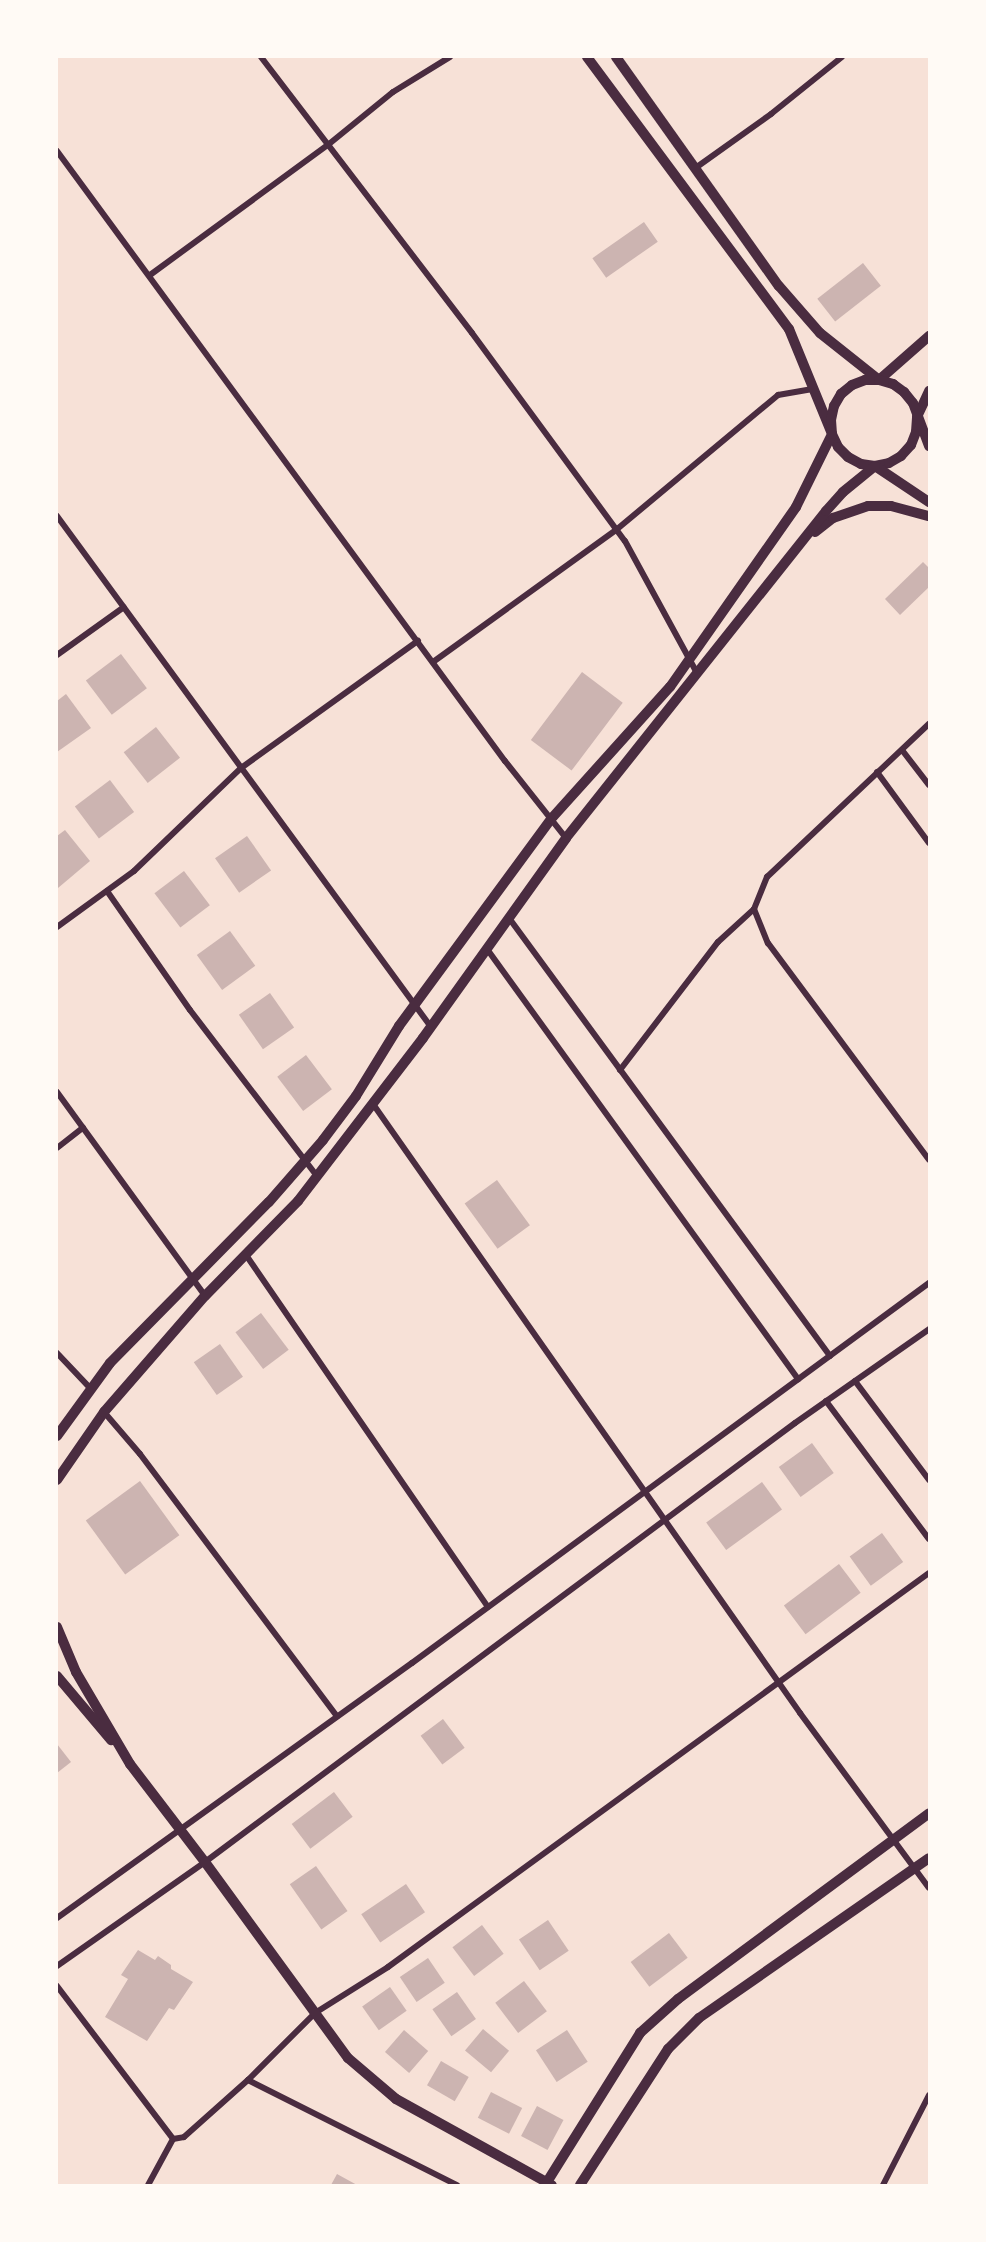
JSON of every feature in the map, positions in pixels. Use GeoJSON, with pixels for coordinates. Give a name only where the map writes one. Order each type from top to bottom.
{"type":"FeatureCollection","features":[{"type":"Feature","properties":{"kind":"street"},"geometry":{"type":"LineString","coordinates":[[261,57],[488,353],[616,530],[697,673]]}},
{"type":"Feature","properties":{"kind":"street"},"geometry":{"type":"LineString","coordinates":[[150,275],[329,144],[393,92],[450,57]]}},
{"type":"Feature","properties":{"kind":"street"},"geometry":{"type":"LineString","coordinates":[[587,57],[789,329],[832,434],[838,447],[848,457],[861,464],[875,466],[889,463],[906,450],[916,432],[917,417],[929,391]]}},
{"type":"Feature","properties":{"kind":"street"},"geometry":{"type":"LineString","coordinates":[[616,57],[779,286],[820,333],[879,380]]}},
{"type":"Feature","properties":{"kind":"street"},"geometry":{"type":"LineString","coordinates":[[694,169],[771,114],[842,57]]}},
{"type":"Feature","properties":{"kind":"street"},"geometry":{"type":"LineString","coordinates":[[57,151],[433,662],[566,838]]}},
{"type":"Feature","properties":{"kind":"street"},"geometry":{"type":"LineString","coordinates":[[879,380],[929,336]]}},
{"type":"Feature","properties":{"kind":"street"},"geometry":{"type":"LineString","coordinates":[[57,1436],[110,1363],[270,1202],[306,1161],[356,1096],[415,1004],[551,819],[670,687],[796,507],[832,434],[831,420],[834,406],[841,394],[852,385],[865,380],[879,380],[893,384],[913,403],[929,446]]}},
{"type":"Feature","properties":{"kind":"street"},"geometry":{"type":"LineString","coordinates":[[433,662],[616,530],[778,395],[812,389]]}},
{"type":"Feature","properties":{"kind":"street"},"geometry":{"type":"LineString","coordinates":[[875,466],[929,502]]}},
{"type":"Feature","properties":{"kind":"street"},"geometry":{"type":"LineString","coordinates":[[57,1480],[104,1412],[205,1296],[298,1201],[431,1027],[566,838],[843,492],[875,466]]}},
{"type":"Feature","properties":{"kind":"street"},"geometry":{"type":"LineString","coordinates":[[801,543],[833,518],[855,509],[891,506],[929,516]]}},
{"type":"Feature","properties":{"kind":"street"},"geometry":{"type":"LineString","coordinates":[[57,516],[431,1027]]}},
{"type":"Feature","properties":{"kind":"street"},"geometry":{"type":"LineString","coordinates":[[57,525],[65,527]]}},
{"type":"Feature","properties":{"kind":"street"},"geometry":{"type":"LineString","coordinates":[[57,655],[124,607]]}},
{"type":"Feature","properties":{"kind":"street"},"geometry":{"type":"LineString","coordinates":[[57,927],[134,871],[241,768],[418,641]]}},
{"type":"Feature","properties":{"kind":"street"},"geometry":{"type":"LineString","coordinates":[[620,1070],[718,942],[754,909],[767,877],[929,724]]}},
{"type":"Feature","properties":{"kind":"street"},"geometry":{"type":"LineString","coordinates":[[902,750],[929,785]]}},
{"type":"Feature","properties":{"kind":"street"},"geometry":{"type":"LineString","coordinates":[[877,772],[929,843]]}},
{"type":"Feature","properties":{"kind":"street"},"geometry":{"type":"LineString","coordinates":[[107,891],[190,1010],[317,1176]]}},
{"type":"Feature","properties":{"kind":"street"},"geometry":{"type":"LineString","coordinates":[[754,909],[768,943],[929,1160]]}},
{"type":"Feature","properties":{"kind":"street"},"geometry":{"type":"LineString","coordinates":[[509,918],[830,1356]]}},
{"type":"Feature","properties":{"kind":"street"},"geometry":{"type":"LineString","coordinates":[[487,949],[798,1379]]}},
{"type":"Feature","properties":{"kind":"street"},"geometry":{"type":"LineString","coordinates":[[57,1092],[205,1296]]}},
{"type":"Feature","properties":{"kind":"street"},"geometry":{"type":"LineString","coordinates":[[373,1104],[779,1683],[929,1888]]}},
{"type":"Feature","properties":{"kind":"street"},"geometry":{"type":"LineString","coordinates":[[57,1148],[83,1128]]}},
{"type":"Feature","properties":{"kind":"street"},"geometry":{"type":"LineString","coordinates":[[246,1255],[488,1607]]}},
{"type":"Feature","properties":{"kind":"street"},"geometry":{"type":"LineString","coordinates":[[57,1918],[488,1607],[929,1283]]}},
{"type":"Feature","properties":{"kind":"street"},"geometry":{"type":"LineString","coordinates":[[57,1966],[205,1862],[826,1401],[929,1329]]}},
{"type":"Feature","properties":{"kind":"street"},"geometry":{"type":"LineString","coordinates":[[57,1353],[90,1389]]}},
{"type":"Feature","properties":{"kind":"street"},"geometry":{"type":"LineString","coordinates":[[855,1381],[929,1479]]}},
{"type":"Feature","properties":{"kind":"street"},"geometry":{"type":"LineString","coordinates":[[826,1401],[929,1539]]}},
{"type":"Feature","properties":{"kind":"street"},"geometry":{"type":"LineString","coordinates":[[104,1412],[140,1454],[337,1716]]}},
{"type":"Feature","properties":{"kind":"street"},"geometry":{"type":"LineString","coordinates":[[172,2139],[184,2137],[248,2080],[315,2013],[388,1967],[929,1573]]}},
{"type":"Feature","properties":{"kind":"street"},"geometry":{"type":"LineString","coordinates":[[57,1627],[76,1672],[130,1764]]}},
{"type":"Feature","properties":{"kind":"street"},"geometry":{"type":"LineString","coordinates":[[57,1676],[130,1764],[205,1862],[348,2058],[396,2099],[549,2183],[640,2033],[678,1999],[929,1813]]}},
{"type":"Feature","properties":{"kind":"street"},"geometry":{"type":"LineString","coordinates":[[580,2185],[668,2049],[699,2018],[929,1858]]}},
{"type":"Feature","properties":{"kind":"street"},"geometry":{"type":"LineString","coordinates":[[57,1986],[172,2139]]}},
{"type":"Feature","properties":{"kind":"street"},"geometry":{"type":"LineString","coordinates":[[248,2080],[457,2185]]}},
{"type":"Feature","properties":{"kind":"street"},"geometry":{"type":"LineString","coordinates":[[883,2185],[929,2095]]}},
{"type":"Feature","properties":{"kind":"street"},"geometry":{"type":"LineString","coordinates":[[148,2185],[172,2139]]}},
{"type":"Feature","properties":{"kind":"building"},"geometry":{"type":"Polygon","coordinates":[[[644,222],[658,242],[606,278],[592,258],[644,222]]]}},
{"type":"Feature","properties":{"kind":"building"},"geometry":{"type":"Polygon","coordinates":[[[863,263],[881,286],[835,322],[817,299],[863,263]]]}},
{"type":"Feature","properties":{"kind":"building"},"geometry":{"type":"Polygon","coordinates":[[[923,562],[929,568],[929,587],[900,615],[885,599],[923,562]]]}},
{"type":"Feature","properties":{"kind":"building"},"geometry":{"type":"Polygon","coordinates":[[[121,654],[147,688],[112,715],[86,680],[121,654]]]}},
{"type":"Feature","properties":{"kind":"building"},"geometry":{"type":"Polygon","coordinates":[[[582,672],[623,703],[572,771],[531,740],[582,672]]]}},
{"type":"Feature","properties":{"kind":"building"},"geometry":{"type":"Polygon","coordinates":[[[66,694],[91,728],[57,752],[57,701],[66,694]]]}},
{"type":"Feature","properties":{"kind":"building"},"geometry":{"type":"Polygon","coordinates":[[[156,727],[180,758],[148,783],[124,752],[156,727]]]}},
{"type":"Feature","properties":{"kind":"building"},"geometry":{"type":"Polygon","coordinates":[[[110,780],[134,812],[99,838],[75,806],[110,780]]]}},
{"type":"Feature","properties":{"kind":"building"},"geometry":{"type":"Polygon","coordinates":[[[65,830],[90,861],[58,888],[57,836],[65,830]]]}},
{"type":"Feature","properties":{"kind":"building"},"geometry":{"type":"Polygon","coordinates":[[[247,836],[271,870],[239,893],[215,858],[247,836]]]}},
{"type":"Feature","properties":{"kind":"building"},"geometry":{"type":"Polygon","coordinates":[[[184,871],[210,905],[180,928],[154,893],[184,871]]]}},
{"type":"Feature","properties":{"kind":"building"},"geometry":{"type":"Polygon","coordinates":[[[230,931],[255,966],[222,990],[197,955],[230,931]]]}},
{"type":"Feature","properties":{"kind":"building"},"geometry":{"type":"Polygon","coordinates":[[[270,993],[294,1027],[263,1049],[239,1015],[270,993]]]}},
{"type":"Feature","properties":{"kind":"building"},"geometry":{"type":"Polygon","coordinates":[[[306,1055],[332,1089],[303,1111],[277,1077],[306,1055]]]}},
{"type":"Feature","properties":{"kind":"building"},"geometry":{"type":"Polygon","coordinates":[[[497,1180],[530,1225],[498,1249],[465,1204],[497,1180]]]}},
{"type":"Feature","properties":{"kind":"building"},"geometry":{"type":"Polygon","coordinates":[[[261,1313],[289,1350],[263,1369],[235,1332],[261,1313]]]}},
{"type":"Feature","properties":{"kind":"building"},"geometry":{"type":"Polygon","coordinates":[[[220,1344],[243,1377],[217,1395],[194,1362],[220,1344]]]}},
{"type":"Feature","properties":{"kind":"building"},"geometry":{"type":"Polygon","coordinates":[[[812,1443],[834,1473],[801,1497],[779,1467],[812,1443]]]}},
{"type":"Feature","properties":{"kind":"building"},"geometry":{"type":"Polygon","coordinates":[[[140,1481],[179,1535],[125,1575],[86,1520],[140,1481]]]}},
{"type":"Feature","properties":{"kind":"building"},"geometry":{"type":"Polygon","coordinates":[[[762,1482],[782,1510],[726,1550],[706,1523],[762,1482]]]}},
{"type":"Feature","properties":{"kind":"building"},"geometry":{"type":"Polygon","coordinates":[[[882,1533],[903,1562],[871,1586],[850,1557],[882,1533]]]}},
{"type":"Feature","properties":{"kind":"building"},"geometry":{"type":"Polygon","coordinates":[[[839,1564],[861,1593],[806,1634],[784,1606],[839,1564]]]}},
{"type":"Feature","properties":{"kind":"building"},"geometry":{"type":"Polygon","coordinates":[[[443,1719],[465,1748],[442,1765],[421,1736],[443,1719]]]}},
{"type":"Feature","properties":{"kind":"building"},"geometry":{"type":"Polygon","coordinates":[[[57,1744],[71,1762],[57,1773],[57,1744]]]}},
{"type":"Feature","properties":{"kind":"building"},"geometry":{"type":"Polygon","coordinates":[[[334,1792],[353,1817],[310,1849],[292,1824],[334,1792]]]}},
{"type":"Feature","properties":{"kind":"building"},"geometry":{"type":"Polygon","coordinates":[[[316,1866],[348,1911],[321,1929],[290,1884],[316,1866]]]}},
{"type":"Feature","properties":{"kind":"building"},"geometry":{"type":"Polygon","coordinates":[[[406,1884],[425,1912],[380,1942],[361,1914],[406,1884]]]}},
{"type":"Feature","properties":{"kind":"building"},"geometry":{"type":"Polygon","coordinates":[[[548,1920],[569,1951],[540,1970],[519,1940],[548,1920]]]}},
{"type":"Feature","properties":{"kind":"building"},"geometry":{"type":"Polygon","coordinates":[[[482,1925],[504,1954],[474,1976],[452,1947],[482,1925]]]}},
{"type":"Feature","properties":{"kind":"building"},"geometry":{"type":"Polygon","coordinates":[[[669,1933],[688,1958],[649,1987],[631,1962],[669,1933]]]}},
{"type":"Feature","properties":{"kind":"building"},"geometry":{"type":"Polygon","coordinates":[[[138,1950],[155,1960],[158,1956],[171,1965],[171,1969],[193,1982],[174,2010],[169,2008],[147,2041],[105,2017],[128,1979],[121,1975],[138,1950]]]}},
{"type":"Feature","properties":{"kind":"building"},"geometry":{"type":"Polygon","coordinates":[[[428,1958],[445,1983],[417,2002],[400,1977],[428,1958]]]}},
{"type":"Feature","properties":{"kind":"building"},"geometry":{"type":"Polygon","coordinates":[[[524,1981],[547,2011],[518,2033],[495,2003],[524,1981]]]}},
{"type":"Feature","properties":{"kind":"building"},"geometry":{"type":"Polygon","coordinates":[[[390,1987],[407,2011],[379,2030],[362,2007],[390,1987]]]}},
{"type":"Feature","properties":{"kind":"building"},"geometry":{"type":"Polygon","coordinates":[[[457,1992],[476,2019],[451,2036],[432,2009],[457,1992]]]}},
{"type":"Feature","properties":{"kind":"building"},"geometry":{"type":"Polygon","coordinates":[[[483,2029],[509,2051],[491,2072],[465,2050],[483,2029]]]}},
{"type":"Feature","properties":{"kind":"building"},"geometry":{"type":"Polygon","coordinates":[[[404,2030],[428,2051],[409,2073],[385,2052],[404,2030]]]}},
{"type":"Feature","properties":{"kind":"building"},"geometry":{"type":"Polygon","coordinates":[[[567,2030],[588,2062],[557,2082],[536,2050],[567,2030]]]}},
{"type":"Feature","properties":{"kind":"building"},"geometry":{"type":"Polygon","coordinates":[[[441,2061],[469,2077],[455,2101],[427,2085],[441,2061]]]}},
{"type":"Feature","properties":{"kind":"building"},"geometry":{"type":"Polygon","coordinates":[[[491,2092],[522,2108],[509,2134],[478,2118],[491,2092]]]}},
{"type":"Feature","properties":{"kind":"building"},"geometry":{"type":"Polygon","coordinates":[[[537,2106],[563,2120],[548,2150],[521,2136],[537,2106]]]}},
{"type":"Feature","properties":{"kind":"building"},"geometry":{"type":"Polygon","coordinates":[[[337,2174],[357,2185],[331,2185],[337,2174]]]}}]}
